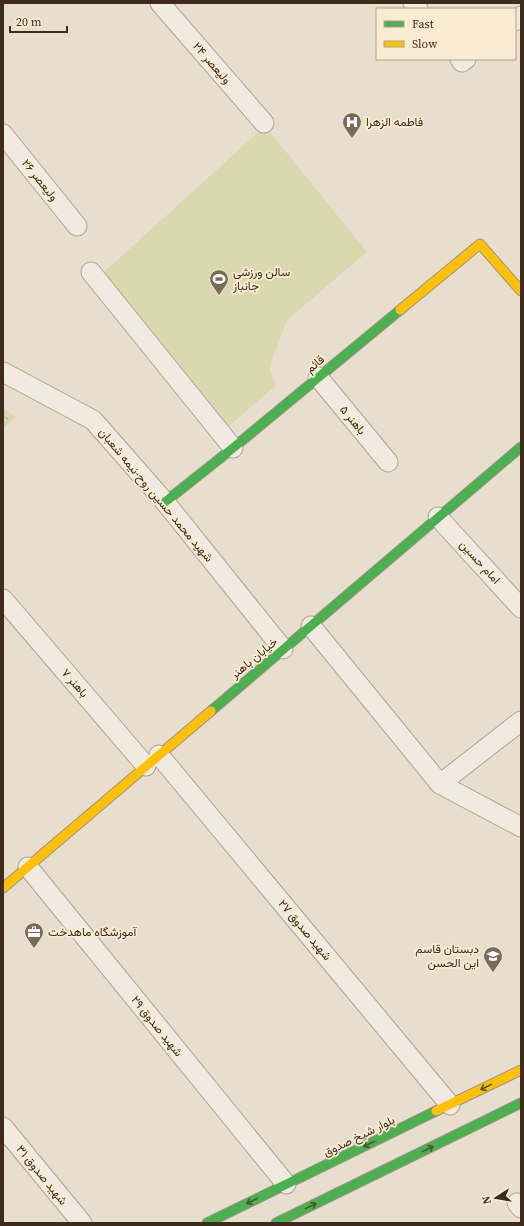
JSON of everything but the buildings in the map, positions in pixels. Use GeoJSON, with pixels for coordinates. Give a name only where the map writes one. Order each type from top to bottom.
{"type":"FeatureCollection","features":[{"type":"Feature","properties":{"kind":"street","name":"ولیعصر ۲۴"},"geometry":{"type":"LineString","coordinates":[[160,3],[264,123]]}},
{"type":"Feature","properties":{"kind":"street","name":"ولیعصر ۲۶"},"geometry":{"type":"LineString","coordinates":[[3,134],[77,226]]}},
{"type":"Feature","properties":{"kind":"street","name":"قائم"},"geometry":{"type":"LineString","coordinates":[[166,502],[480,244],[521,291]]}},
{"type":"Feature","properties":{"kind":"street"},"geometry":{"type":"LineString","coordinates":[[92,272],[233,448]]}},
{"type":"Feature","properties":{"kind":"street","name":"شهید محمد حسین روح-نیمه شعبان"},"geometry":{"type":"LineString","coordinates":[[3,372],[93,420],[166,502],[283,649]]}},
{"type":"Feature","properties":{"kind":"street","name":"باهنر ۵"},"geometry":{"type":"LineString","coordinates":[[318,378],[388,462]]}},
{"type":"Feature","properties":{"kind":"street","name":"خیابان باهنر"},"geometry":{"type":"LineString","coordinates":[[3,888],[521,447]]}},
{"type":"Feature","properties":{"kind":"street","name":"امام حسین"},"geometry":{"type":"LineString","coordinates":[[438,517],[521,608]]}},
{"type":"Feature","properties":{"kind":"street","name":"باهنر ۷"},"geometry":{"type":"LineString","coordinates":[[3,599],[153,761]]}},
{"type":"Feature","properties":{"kind":"street"},"geometry":{"type":"LineString","coordinates":[[311,626],[440,784],[521,826]]}},
{"type":"Feature","properties":{"kind":"street"},"geometry":{"type":"LineString","coordinates":[[440,784],[521,721]]}},
{"type":"Feature","properties":{"kind":"street","name":"شهید صدوق ۲۷"},"geometry":{"type":"LineString","coordinates":[[153,761],[450,1105]]}},
{"type":"Feature","properties":{"kind":"street","name":"شهید صدوق ۲۹"},"geometry":{"type":"LineString","coordinates":[[28,867],[286,1184]]}},
{"type":"Feature","properties":{"kind":"street","name":"بلوار شیخ صدوق"},"geometry":{"type":"LineString","coordinates":[[207,1223],[521,1070]]}},
{"type":"Feature","properties":{"kind":"street"},"geometry":{"type":"LineString","coordinates":[[288,1221],[521,1104]]}},
{"type":"Feature","properties":{"kind":"street","name":"شهید صدوق ۳۱"},"geometry":{"type":"LineString","coordinates":[[3,1127],[82,1223]]}},
{"type":"Feature","properties":{"kind":"green space","name":"سالن ورزشی جانباز"},"geometry":{"type":"Polygon","coordinates":[[[265,126],[367,252],[287,320],[269,368],[276,385],[229,426],[104,272],[265,126]]]}},
{"type":"Feature","properties":{"kind":"green space"},"geometry":{"type":"Polygon","coordinates":[[[3,408],[16,417],[3,428],[3,408]]]}},
{"type":"Feature","properties":{"kind":"traffic: fast"},"geometry":{"type":"LineString","coordinates":[[165,502],[233,448],[400,310]]}},
{"type":"Feature","properties":{"kind":"traffic: fast"},"geometry":{"type":"LineString","coordinates":[[211,711],[521,447]]}},
{"type":"Feature","properties":{"kind":"traffic: fast"},"geometry":{"type":"LineString","coordinates":[[276,1223],[521,1103]]}},
{"type":"Feature","properties":{"kind":"traffic: fast"},"geometry":{"type":"LineString","coordinates":[[207,1223],[436,1111]]}},
{"type":"Feature","properties":{"kind":"traffic: slow"},"geometry":{"type":"LineString","coordinates":[[400,310],[480,244],[521,291]]}},
{"type":"Feature","properties":{"kind":"traffic: slow"},"geometry":{"type":"LineString","coordinates":[[3,888],[211,711]]}},
{"type":"Feature","properties":{"kind":"traffic: slow"},"geometry":{"type":"LineString","coordinates":[[436,1111],[521,1070]]}},
{"type":"Feature","properties":{"kind":"place","name":"فاطمه الزهرا"},"geometry":{"type":"Point","coordinates":[352,139]}},
{"type":"Feature","properties":{"kind":"place","name":"سالن ورزشی جانباز"},"geometry":{"type":"Point","coordinates":[219,296]}},
{"type":"Feature","properties":{"kind":"place","name":"آموزشگاه ماهدخت"},"geometry":{"type":"Point","coordinates":[34,949]}},
{"type":"Feature","properties":{"kind":"place","name":"دبستان قاسم این الحسن"},"geometry":{"type":"Point","coordinates":[493,973]}}]}
